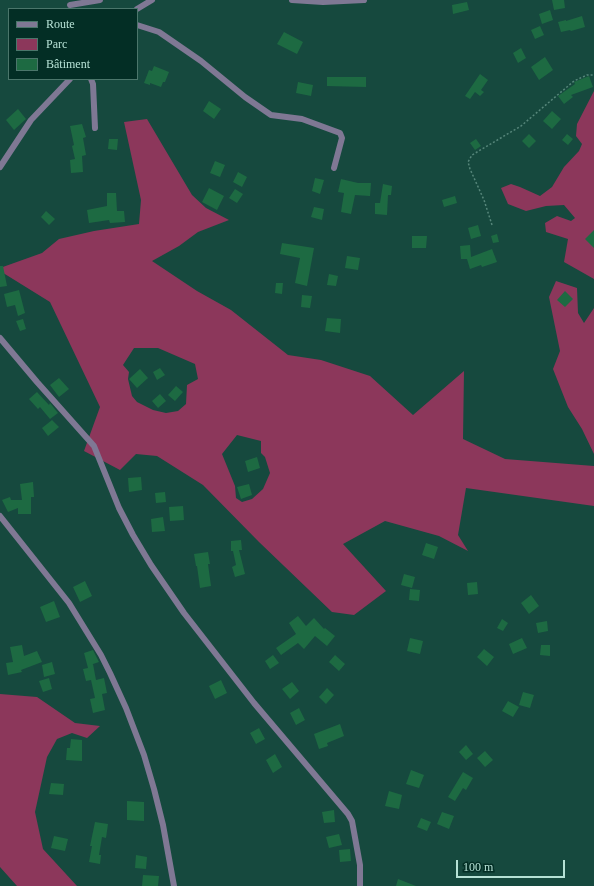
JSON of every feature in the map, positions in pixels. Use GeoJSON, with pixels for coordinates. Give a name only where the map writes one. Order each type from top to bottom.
{"type":"FeatureCollection","features":[{"type":"Feature","properties":{"kind":"street"},"geometry":{"type":"LineString","coordinates":[[70,6],[100,0]]}},
{"type":"Feature","properties":{"kind":"street"},"geometry":{"type":"LineString","coordinates":[[138,8],[152,0]]}},
{"type":"Feature","properties":{"kind":"street"},"geometry":{"type":"LineString","coordinates":[[292,0],[323,2],[364,0]]}},
{"type":"Feature","properties":{"kind":"street"},"geometry":{"type":"LineString","coordinates":[[138,25],[159,32],[202,61],[245,97],[271,115],[302,119],[340,133],[342,138],[334,168]]}},
{"type":"Feature","properties":{"kind":"street"},"geometry":{"type":"LineString","coordinates":[[0,167],[31,120],[69,80]]}},
{"type":"Feature","properties":{"kind":"street"},"geometry":{"type":"LineString","coordinates":[[91,80],[93,84],[95,128]]}},
{"type":"Feature","properties":{"kind":"street"},"geometry":{"type":"LineString","coordinates":[[0,338],[94,446],[133,535],[151,565],[184,613],[254,704],[348,814],[352,821],[360,865],[360,886]]}},
{"type":"Feature","properties":{"kind":"street"},"geometry":{"type":"LineString","coordinates":[[0,516],[2,523],[69,603],[101,655],[110,673],[126,708],[144,755],[163,825],[174,886]]}},
{"type":"Feature","properties":{"kind":"path"},"geometry":{"type":"LineString","coordinates":[[492,225],[484,200],[468,162],[472,155],[521,126],[574,81],[587,75],[594,76]]}},
{"type":"Feature","properties":{"kind":"green space"},"geometry":{"type":"Polygon","coordinates":[[[594,91],[594,279],[564,262],[568,239],[546,232],[545,223],[557,216],[571,221],[575,218],[564,205],[546,206],[526,211],[508,204],[501,188],[511,184],[540,196],[552,187],[564,167],[579,151],[582,144],[576,136],[577,124],[594,91]]]}},
{"type":"Feature","properties":{"kind":"green space"},"geometry":{"type":"Polygon","coordinates":[[[147,119],[192,195],[206,208],[229,220],[198,232],[179,246],[152,261],[197,291],[231,310],[288,355],[321,360],[370,376],[413,415],[464,371],[463,439],[505,459],[594,466],[594,506],[466,488],[458,535],[468,551],[439,536],[385,521],[343,544],[386,591],[354,615],[332,612],[259,542],[203,485],[157,456],[136,454],[120,470],[84,451],[100,407],[50,302],[0,271],[0,268],[42,253],[59,239],[94,231],[139,224],[141,200],[124,122],[147,119]],[[134,348],[123,365],[129,372],[128,379],[132,396],[137,402],[153,410],[166,413],[178,411],[186,404],[187,385],[198,379],[195,364],[158,348],[134,348]],[[237,435],[222,454],[235,486],[236,498],[242,502],[252,499],[263,489],[270,473],[265,457],[261,453],[261,441],[237,435]]]}},
{"type":"Feature","properties":{"kind":"green space"},"geometry":{"type":"Polygon","coordinates":[[[556,281],[577,288],[578,313],[584,323],[594,308],[594,454],[582,429],[568,407],[553,369],[560,351],[549,297],[556,281]]]}},
{"type":"Feature","properties":{"kind":"green space"},"geometry":{"type":"Polygon","coordinates":[[[0,694],[37,697],[75,723],[100,726],[87,738],[72,733],[57,739],[47,757],[35,812],[43,849],[77,886],[17,886],[0,867],[0,694]]]}},
{"type":"Feature","properties":{"kind":"building"},"geometry":{"type":"Polygon","coordinates":[[[552,0],[564,0],[565,8],[554,10],[552,0]]]}},
{"type":"Feature","properties":{"kind":"building"},"geometry":{"type":"Polygon","coordinates":[[[467,2],[469,10],[453,14],[452,5],[467,2]]]}},
{"type":"Feature","properties":{"kind":"building"},"geometry":{"type":"Polygon","coordinates":[[[550,10],[553,20],[542,24],[539,14],[550,10]]]}},
{"type":"Feature","properties":{"kind":"building"},"geometry":{"type":"Polygon","coordinates":[[[582,16],[585,27],[561,32],[558,22],[582,16]]]}},
{"type":"Feature","properties":{"kind":"building"},"geometry":{"type":"Polygon","coordinates":[[[540,26],[544,35],[535,39],[531,30],[540,26]]]}},
{"type":"Feature","properties":{"kind":"building"},"geometry":{"type":"Polygon","coordinates":[[[284,32],[303,42],[297,54],[277,44],[284,32]]]}},
{"type":"Feature","properties":{"kind":"building"},"geometry":{"type":"Polygon","coordinates":[[[521,48],[526,58],[518,63],[513,53],[521,48]]]}},
{"type":"Feature","properties":{"kind":"building"},"geometry":{"type":"Polygon","coordinates":[[[545,57],[553,70],[539,80],[531,67],[545,57]]]}},
{"type":"Feature","properties":{"kind":"building"},"geometry":{"type":"Polygon","coordinates":[[[154,66],[169,72],[161,87],[150,83],[150,85],[144,83],[149,70],[152,71],[154,66]]]}},
{"type":"Feature","properties":{"kind":"building"},"geometry":{"type":"Polygon","coordinates":[[[480,74],[488,80],[481,90],[484,92],[480,96],[475,92],[470,99],[465,96],[480,74]]]}},
{"type":"Feature","properties":{"kind":"building"},"geometry":{"type":"Polygon","coordinates":[[[589,76],[593,87],[571,95],[573,97],[564,104],[558,96],[575,84],[574,82],[589,76]]]}},
{"type":"Feature","properties":{"kind":"building"},"geometry":{"type":"Polygon","coordinates":[[[327,77],[366,77],[366,87],[327,86],[327,77]]]}},
{"type":"Feature","properties":{"kind":"building"},"geometry":{"type":"Polygon","coordinates":[[[298,82],[313,85],[311,96],[296,93],[298,82]]]}},
{"type":"Feature","properties":{"kind":"building"},"geometry":{"type":"Polygon","coordinates":[[[209,101],[221,109],[214,119],[203,111],[209,101]]]}},
{"type":"Feature","properties":{"kind":"building"},"geometry":{"type":"Polygon","coordinates":[[[18,109],[26,119],[14,130],[6,120],[18,109]]]}},
{"type":"Feature","properties":{"kind":"building"},"geometry":{"type":"Polygon","coordinates":[[[552,111],[561,119],[552,129],[543,121],[552,111]]]}},
{"type":"Feature","properties":{"kind":"building"},"geometry":{"type":"Polygon","coordinates":[[[82,124],[86,137],[83,138],[86,155],[82,156],[83,172],[71,173],[70,160],[75,159],[70,126],[82,124]]]}},
{"type":"Feature","properties":{"kind":"building"},"geometry":{"type":"Polygon","coordinates":[[[529,134],[536,141],[529,148],[522,141],[529,134]]]}},
{"type":"Feature","properties":{"kind":"building"},"geometry":{"type":"Polygon","coordinates":[[[567,134],[573,139],[568,145],[562,140],[567,134]]]}},
{"type":"Feature","properties":{"kind":"building"},"geometry":{"type":"Polygon","coordinates":[[[109,139],[118,139],[117,150],[108,149],[109,139]]]}},
{"type":"Feature","properties":{"kind":"building"},"geometry":{"type":"Polygon","coordinates":[[[476,139],[481,146],[475,150],[470,143],[476,139]]]}},
{"type":"Feature","properties":{"kind":"building"},"geometry":{"type":"Polygon","coordinates":[[[215,161],[225,165],[220,177],[210,173],[215,161]]]}},
{"type":"Feature","properties":{"kind":"building"},"geometry":{"type":"Polygon","coordinates":[[[238,172],[247,177],[242,187],[233,182],[238,172]]]}},
{"type":"Feature","properties":{"kind":"building"},"geometry":{"type":"Polygon","coordinates":[[[315,178],[324,180],[320,194],[312,191],[315,178]]]}},
{"type":"Feature","properties":{"kind":"building"},"geometry":{"type":"Polygon","coordinates":[[[341,179],[358,183],[371,183],[370,196],[355,195],[351,214],[341,212],[344,193],[338,192],[341,179]]]}},
{"type":"Feature","properties":{"kind":"building"},"geometry":{"type":"Polygon","coordinates":[[[383,184],[392,186],[391,195],[388,195],[387,215],[375,214],[375,203],[380,203],[383,184]]]}},
{"type":"Feature","properties":{"kind":"building"},"geometry":{"type":"Polygon","coordinates":[[[209,188],[224,196],[217,210],[202,202],[209,188]]]}},
{"type":"Feature","properties":{"kind":"building"},"geometry":{"type":"Polygon","coordinates":[[[235,189],[243,194],[237,203],[229,198],[235,189]]]}},
{"type":"Feature","properties":{"kind":"building"},"geometry":{"type":"Polygon","coordinates":[[[107,193],[116,193],[117,211],[124,211],[125,222],[110,223],[109,220],[89,223],[87,210],[107,206],[107,193]]]}},
{"type":"Feature","properties":{"kind":"building"},"geometry":{"type":"Polygon","coordinates":[[[455,196],[457,203],[444,207],[442,200],[455,196]]]}},
{"type":"Feature","properties":{"kind":"building"},"geometry":{"type":"Polygon","coordinates":[[[314,207],[324,209],[322,220],[311,217],[314,207]]]}},
{"type":"Feature","properties":{"kind":"building"},"geometry":{"type":"Polygon","coordinates":[[[46,211],[55,219],[49,225],[41,217],[46,211]]]}},
{"type":"Feature","properties":{"kind":"building"},"geometry":{"type":"Polygon","coordinates":[[[478,225],[481,236],[471,239],[468,228],[478,225]]]}},
{"type":"Feature","properties":{"kind":"building"},"geometry":{"type":"Polygon","coordinates":[[[594,230],[594,248],[585,239],[594,230]]]}},
{"type":"Feature","properties":{"kind":"building"},"geometry":{"type":"Polygon","coordinates":[[[497,234],[499,242],[493,243],[491,236],[497,234]]]}},
{"type":"Feature","properties":{"kind":"building"},"geometry":{"type":"Polygon","coordinates":[[[412,236],[427,236],[426,248],[412,248],[412,236]]]}},
{"type":"Feature","properties":{"kind":"building"},"geometry":{"type":"Polygon","coordinates":[[[282,243],[314,248],[307,286],[295,283],[300,258],[280,254],[282,243]]]}},
{"type":"Feature","properties":{"kind":"building"},"geometry":{"type":"Polygon","coordinates":[[[470,245],[471,257],[492,249],[497,262],[470,269],[467,259],[461,259],[460,246],[470,245]]]}},
{"type":"Feature","properties":{"kind":"building"},"geometry":{"type":"Polygon","coordinates":[[[347,256],[360,258],[358,270],[345,268],[347,256]]]}},
{"type":"Feature","properties":{"kind":"building"},"geometry":{"type":"Polygon","coordinates":[[[0,266],[3,266],[7,286],[0,287],[0,266]]]}},
{"type":"Feature","properties":{"kind":"building"},"geometry":{"type":"Polygon","coordinates":[[[329,274],[338,276],[336,286],[327,285],[329,274]]]}},
{"type":"Feature","properties":{"kind":"building"},"geometry":{"type":"Polygon","coordinates":[[[276,283],[283,283],[282,294],[275,293],[276,283]]]}},
{"type":"Feature","properties":{"kind":"building"},"geometry":{"type":"Polygon","coordinates":[[[19,290],[25,313],[18,316],[15,305],[7,307],[4,294],[19,290]]]}},
{"type":"Feature","properties":{"kind":"building"},"geometry":{"type":"Polygon","coordinates":[[[565,291],[573,299],[565,307],[557,300],[565,291]]]}},
{"type":"Feature","properties":{"kind":"building"},"geometry":{"type":"Polygon","coordinates":[[[302,295],[312,296],[310,308],[301,307],[302,295]]]}},
{"type":"Feature","properties":{"kind":"building"},"geometry":{"type":"Polygon","coordinates":[[[327,318],[341,319],[340,333],[325,331],[327,318]]]}},
{"type":"Feature","properties":{"kind":"building"},"geometry":{"type":"Polygon","coordinates":[[[23,319],[26,329],[20,331],[16,321],[23,319]]]}},
{"type":"Feature","properties":{"kind":"building"},"geometry":{"type":"Polygon","coordinates":[[[160,368],[165,375],[157,380],[153,372],[160,368]]]}},
{"type":"Feature","properties":{"kind":"building"},"geometry":{"type":"Polygon","coordinates":[[[140,369],[148,378],[137,388],[129,379],[140,369]]]}},
{"type":"Feature","properties":{"kind":"building"},"geometry":{"type":"Polygon","coordinates":[[[59,378],[69,389],[59,397],[50,385],[59,378]]]}},
{"type":"Feature","properties":{"kind":"building"},"geometry":{"type":"Polygon","coordinates":[[[176,386],[183,392],[175,401],[168,395],[176,386]]]}},
{"type":"Feature","properties":{"kind":"building"},"geometry":{"type":"Polygon","coordinates":[[[37,392],[49,405],[50,403],[58,413],[50,419],[40,407],[38,409],[29,399],[37,392]]]}},
{"type":"Feature","properties":{"kind":"building"},"geometry":{"type":"Polygon","coordinates":[[[160,394],[166,401],[158,408],[152,401],[160,394]]]}},
{"type":"Feature","properties":{"kind":"building"},"geometry":{"type":"Polygon","coordinates":[[[52,420],[59,427],[48,436],[42,428],[52,420]]]}},
{"type":"Feature","properties":{"kind":"building"},"geometry":{"type":"Polygon","coordinates":[[[257,457],[260,468],[248,472],[245,461],[257,457]]]}},
{"type":"Feature","properties":{"kind":"building"},"geometry":{"type":"Polygon","coordinates":[[[141,477],[142,490],[129,492],[128,478],[141,477]]]}},
{"type":"Feature","properties":{"kind":"building"},"geometry":{"type":"Polygon","coordinates":[[[33,482],[34,497],[31,497],[31,514],[18,514],[18,508],[8,512],[2,500],[10,497],[11,500],[22,500],[20,484],[33,482]]]}},
{"type":"Feature","properties":{"kind":"building"},"geometry":{"type":"Polygon","coordinates":[[[249,484],[252,495],[241,499],[237,487],[249,484]]]}},
{"type":"Feature","properties":{"kind":"building"},"geometry":{"type":"Polygon","coordinates":[[[165,492],[166,502],[156,503],[155,493],[165,492]]]}},
{"type":"Feature","properties":{"kind":"building"},"geometry":{"type":"Polygon","coordinates":[[[183,506],[184,520],[170,521],[169,507],[183,506]]]}},
{"type":"Feature","properties":{"kind":"building"},"geometry":{"type":"Polygon","coordinates":[[[163,517],[165,531],[152,532],[151,519],[163,517]]]}},
{"type":"Feature","properties":{"kind":"building"},"geometry":{"type":"Polygon","coordinates":[[[241,540],[242,550],[239,550],[245,574],[235,577],[232,567],[236,565],[233,551],[231,551],[231,541],[241,540]]]}},
{"type":"Feature","properties":{"kind":"building"},"geometry":{"type":"Polygon","coordinates":[[[426,543],[438,547],[434,559],[422,555],[426,543]]]}},
{"type":"Feature","properties":{"kind":"building"},"geometry":{"type":"Polygon","coordinates":[[[208,552],[211,586],[200,588],[194,554],[208,552]]]}},
{"type":"Feature","properties":{"kind":"building"},"geometry":{"type":"Polygon","coordinates":[[[404,574],[415,577],[412,588],[401,585],[404,574]]]}},
{"type":"Feature","properties":{"kind":"building"},"geometry":{"type":"Polygon","coordinates":[[[85,581],[92,596],[80,602],[73,587],[85,581]]]}},
{"type":"Feature","properties":{"kind":"building"},"geometry":{"type":"Polygon","coordinates":[[[477,582],[478,594],[468,595],[467,583],[477,582]]]}},
{"type":"Feature","properties":{"kind":"building"},"geometry":{"type":"Polygon","coordinates":[[[410,589],[420,590],[419,601],[409,600],[410,589]]]}},
{"type":"Feature","properties":{"kind":"building"},"geometry":{"type":"Polygon","coordinates":[[[531,595],[539,606],[529,614],[521,603],[531,595]]]}},
{"type":"Feature","properties":{"kind":"building"},"geometry":{"type":"Polygon","coordinates":[[[54,601],[60,617],[46,622],[40,607],[54,601]]]}},
{"type":"Feature","properties":{"kind":"building"},"geometry":{"type":"Polygon","coordinates":[[[298,616],[306,626],[314,618],[324,629],[325,628],[335,636],[327,646],[315,636],[304,649],[298,643],[281,655],[276,648],[296,634],[289,623],[298,616]]]}},
{"type":"Feature","properties":{"kind":"building"},"geometry":{"type":"Polygon","coordinates":[[[502,619],[508,623],[503,631],[497,628],[502,619]]]}},
{"type":"Feature","properties":{"kind":"building"},"geometry":{"type":"Polygon","coordinates":[[[547,621],[548,631],[538,633],[536,623],[547,621]]]}},
{"type":"Feature","properties":{"kind":"building"},"geometry":{"type":"Polygon","coordinates":[[[410,638],[423,641],[420,654],[407,651],[410,638]]]}},
{"type":"Feature","properties":{"kind":"building"},"geometry":{"type":"Polygon","coordinates":[[[522,638],[527,648],[513,654],[509,644],[522,638]]]}},
{"type":"Feature","properties":{"kind":"building"},"geometry":{"type":"Polygon","coordinates":[[[22,645],[24,656],[37,651],[42,662],[21,670],[22,672],[8,675],[6,663],[13,662],[10,647],[22,645]]]}},
{"type":"Feature","properties":{"kind":"building"},"geometry":{"type":"Polygon","coordinates":[[[541,645],[550,645],[550,656],[540,655],[541,645]]]}},
{"type":"Feature","properties":{"kind":"building"},"geometry":{"type":"Polygon","coordinates":[[[484,649],[494,657],[487,666],[477,657],[484,649]]]}},
{"type":"Feature","properties":{"kind":"building"},"geometry":{"type":"Polygon","coordinates":[[[93,650],[99,662],[93,664],[96,680],[104,678],[107,693],[102,694],[105,710],[93,713],[90,699],[95,698],[91,680],[86,681],[83,669],[88,668],[84,653],[93,650]]]}},
{"type":"Feature","properties":{"kind":"building"},"geometry":{"type":"Polygon","coordinates":[[[273,655],[279,663],[270,669],[265,661],[273,655]]]}},
{"type":"Feature","properties":{"kind":"building"},"geometry":{"type":"Polygon","coordinates":[[[335,655],[345,664],[339,671],[329,662],[335,655]]]}},
{"type":"Feature","properties":{"kind":"building"},"geometry":{"type":"Polygon","coordinates":[[[52,662],[55,674],[44,677],[42,665],[52,662]]]}},
{"type":"Feature","properties":{"kind":"building"},"geometry":{"type":"Polygon","coordinates":[[[49,678],[52,689],[43,692],[39,681],[49,678]]]}},
{"type":"Feature","properties":{"kind":"building"},"geometry":{"type":"Polygon","coordinates":[[[221,680],[227,693],[215,699],[209,686],[221,680]]]}},
{"type":"Feature","properties":{"kind":"building"},"geometry":{"type":"Polygon","coordinates":[[[292,682],[299,691],[290,699],[282,689],[292,682]]]}},
{"type":"Feature","properties":{"kind":"building"},"geometry":{"type":"Polygon","coordinates":[[[327,688],[334,695],[326,704],[319,697],[327,688]]]}},
{"type":"Feature","properties":{"kind":"building"},"geometry":{"type":"Polygon","coordinates":[[[523,692],[534,695],[530,708],[519,705],[523,692]]]}},
{"type":"Feature","properties":{"kind":"building"},"geometry":{"type":"Polygon","coordinates":[[[508,701],[519,707],[513,717],[502,711],[508,701]]]}},
{"type":"Feature","properties":{"kind":"building"},"geometry":{"type":"Polygon","coordinates":[[[299,708],[305,720],[296,725],[290,713],[299,708]]]}},
{"type":"Feature","properties":{"kind":"building"},"geometry":{"type":"Polygon","coordinates":[[[340,724],[344,736],[327,743],[328,746],[319,749],[314,734],[340,724]]]}},
{"type":"Feature","properties":{"kind":"building"},"geometry":{"type":"Polygon","coordinates":[[[259,728],[265,739],[256,744],[250,733],[259,728]]]}},
{"type":"Feature","properties":{"kind":"building"},"geometry":{"type":"Polygon","coordinates":[[[71,739],[82,740],[82,761],[66,760],[67,748],[70,748],[71,739]]]}},
{"type":"Feature","properties":{"kind":"building"},"geometry":{"type":"Polygon","coordinates":[[[466,745],[473,754],[466,760],[459,752],[466,745]]]}},
{"type":"Feature","properties":{"kind":"building"},"geometry":{"type":"Polygon","coordinates":[[[485,751],[493,760],[485,767],[477,758],[485,751]]]}},
{"type":"Feature","properties":{"kind":"building"},"geometry":{"type":"Polygon","coordinates":[[[275,754],[282,767],[273,773],[266,760],[275,754]]]}},
{"type":"Feature","properties":{"kind":"building"},"geometry":{"type":"Polygon","coordinates":[[[411,770],[424,775],[419,788],[406,784],[411,770]]]}},
{"type":"Feature","properties":{"kind":"building"},"geometry":{"type":"Polygon","coordinates":[[[463,772],[473,778],[466,790],[463,788],[455,801],[448,797],[463,772]]]}},
{"type":"Feature","properties":{"kind":"building"},"geometry":{"type":"Polygon","coordinates":[[[51,783],[64,784],[63,795],[49,794],[51,783]]]}},
{"type":"Feature","properties":{"kind":"building"},"geometry":{"type":"Polygon","coordinates":[[[389,791],[402,795],[399,809],[385,806],[389,791]]]}},
{"type":"Feature","properties":{"kind":"building"},"geometry":{"type":"Polygon","coordinates":[[[127,801],[144,802],[144,821],[127,820],[127,801]]]}},
{"type":"Feature","properties":{"kind":"building"},"geometry":{"type":"Polygon","coordinates":[[[334,810],[335,822],[324,823],[322,812],[334,810]]]}},
{"type":"Feature","properties":{"kind":"building"},"geometry":{"type":"Polygon","coordinates":[[[442,812],[454,816],[449,829],[437,824],[442,812]]]}},
{"type":"Feature","properties":{"kind":"building"},"geometry":{"type":"Polygon","coordinates":[[[421,818],[431,822],[427,831],[417,827],[421,818]]]}},
{"type":"Feature","properties":{"kind":"building"},"geometry":{"type":"Polygon","coordinates":[[[95,822],[108,824],[106,838],[102,837],[99,855],[101,855],[100,864],[89,862],[92,846],[90,846],[95,822]]]}},
{"type":"Feature","properties":{"kind":"building"},"geometry":{"type":"Polygon","coordinates":[[[339,834],[342,845],[329,848],[326,837],[339,834]]]}},
{"type":"Feature","properties":{"kind":"building"},"geometry":{"type":"Polygon","coordinates":[[[54,836],[68,839],[65,851],[51,848],[54,836]]]}},
{"type":"Feature","properties":{"kind":"building"},"geometry":{"type":"Polygon","coordinates":[[[350,849],[351,861],[340,862],[339,850],[350,849]]]}},
{"type":"Feature","properties":{"kind":"building"},"geometry":{"type":"Polygon","coordinates":[[[136,855],[147,857],[146,869],[135,868],[136,855]]]}},
{"type":"Feature","properties":{"kind":"building"},"geometry":{"type":"Polygon","coordinates":[[[143,875],[159,876],[158,886],[142,886],[143,875]]]}},
{"type":"Feature","properties":{"kind":"building"},"geometry":{"type":"Polygon","coordinates":[[[398,879],[416,886],[396,886],[398,879]]]}}]}
